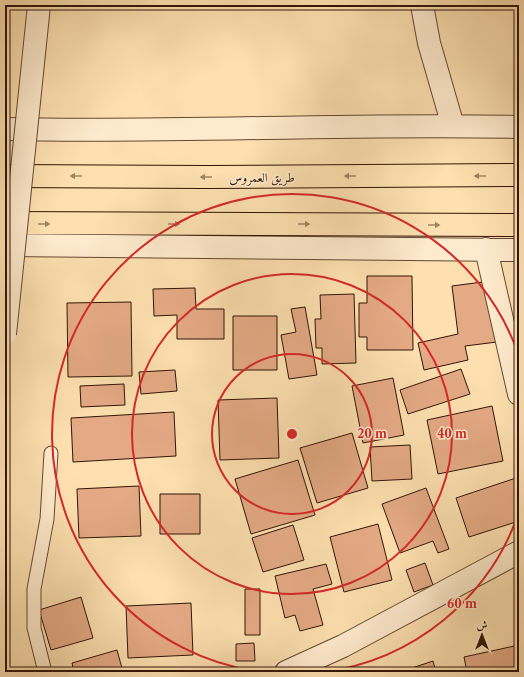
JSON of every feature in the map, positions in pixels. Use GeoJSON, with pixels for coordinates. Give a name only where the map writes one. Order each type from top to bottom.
{"type":"FeatureCollection","features":[{"type":"Feature","properties":{"kind":"main road","name":"طريق العمروس"},"geometry":{"type":"LineString","coordinates":[[5,176],[213,177],[519,175]]}},
{"type":"Feature","properties":{"kind":"main road"},"geometry":{"type":"LineString","coordinates":[[5,223],[519,225]]}},
{"type":"Feature","properties":{"kind":"street"},"geometry":{"type":"LineString","coordinates":[[5,334],[39,5]]}},
{"type":"Feature","properties":{"kind":"street"},"geometry":{"type":"LineString","coordinates":[[422,5],[429,42],[453,126]]}},
{"type":"Feature","properties":{"kind":"street"},"geometry":{"type":"LineString","coordinates":[[5,129],[73,130],[453,126],[519,127]]}},
{"type":"Feature","properties":{"kind":"street"},"geometry":{"type":"LineString","coordinates":[[5,245],[519,250]]}},
{"type":"Feature","properties":{"kind":"street"},"geometry":{"type":"LineString","coordinates":[[486,249],[519,394]]}},
{"type":"Feature","properties":{"kind":"street"},"geometry":{"type":"LineString","coordinates":[[286,672],[343,646],[519,552]]}},
{"type":"Feature","properties":{"kind":"lane"},"geometry":{"type":"LineString","coordinates":[[45,672],[34,628],[34,589],[47,519],[51,453]]}},
{"type":"Feature","properties":{"kind":"building"},"geometry":{"type":"Polygon","coordinates":[[[367,276],[412,276],[413,350],[367,350],[367,337],[359,337],[359,303],[367,303],[367,276]]]}},
{"type":"Feature","properties":{"kind":"building"},"geometry":{"type":"Polygon","coordinates":[[[490,281],[497,342],[465,346],[468,360],[424,370],[418,343],[458,334],[452,286],[490,281]]]}},
{"type":"Feature","properties":{"kind":"building"},"geometry":{"type":"Polygon","coordinates":[[[195,288],[196,309],[224,309],[224,339],[177,339],[177,315],[154,316],[153,289],[195,288]]]}},
{"type":"Feature","properties":{"kind":"building"},"geometry":{"type":"Polygon","coordinates":[[[354,294],[356,363],[322,364],[322,348],[316,348],[315,319],[321,319],[320,295],[354,294]]]}},
{"type":"Feature","properties":{"kind":"building"},"geometry":{"type":"Polygon","coordinates":[[[131,302],[132,376],[68,377],[67,303],[131,302]]]}},
{"type":"Feature","properties":{"kind":"building"},"geometry":{"type":"Polygon","coordinates":[[[305,307],[317,375],[289,379],[281,335],[296,332],[291,309],[305,307]]]}},
{"type":"Feature","properties":{"kind":"building"},"geometry":{"type":"Polygon","coordinates":[[[233,316],[277,316],[277,370],[233,370],[233,316]]]}},
{"type":"Feature","properties":{"kind":"building"},"geometry":{"type":"Polygon","coordinates":[[[461,369],[470,394],[408,414],[400,390],[461,369]]]}},
{"type":"Feature","properties":{"kind":"building"},"geometry":{"type":"Polygon","coordinates":[[[175,370],[177,391],[141,394],[139,372],[175,370]]]}},
{"type":"Feature","properties":{"kind":"building"},"geometry":{"type":"Polygon","coordinates":[[[393,378],[404,435],[363,443],[352,386],[393,378]]]}},
{"type":"Feature","properties":{"kind":"building"},"geometry":{"type":"Polygon","coordinates":[[[124,384],[125,405],[81,407],[80,386],[124,384]]]}},
{"type":"Feature","properties":{"kind":"building"},"geometry":{"type":"Polygon","coordinates":[[[277,398],[279,458],[220,460],[218,400],[277,398]]]}},
{"type":"Feature","properties":{"kind":"building"},"geometry":{"type":"Polygon","coordinates":[[[492,406],[503,461],[438,474],[427,420],[492,406]]]}},
{"type":"Feature","properties":{"kind":"building"},"geometry":{"type":"Polygon","coordinates":[[[174,412],[176,456],[73,462],[71,418],[174,412]]]}},
{"type":"Feature","properties":{"kind":"building"},"geometry":{"type":"Polygon","coordinates":[[[352,433],[368,488],[317,503],[300,448],[352,433]]]}},
{"type":"Feature","properties":{"kind":"building"},"geometry":{"type":"Polygon","coordinates":[[[410,445],[412,479],[372,481],[370,447],[410,445]]]}},
{"type":"Feature","properties":{"kind":"building"},"geometry":{"type":"Polygon","coordinates":[[[298,460],[315,515],[251,534],[235,479],[298,460]]]}},
{"type":"Feature","properties":{"kind":"building"},"geometry":{"type":"Polygon","coordinates":[[[519,477],[519,521],[469,537],[456,498],[519,477]]]}},
{"type":"Feature","properties":{"kind":"building"},"geometry":{"type":"Polygon","coordinates":[[[139,486],[141,536],[79,538],[77,489],[139,486]]]}},
{"type":"Feature","properties":{"kind":"building"},"geometry":{"type":"Polygon","coordinates":[[[426,488],[449,549],[438,553],[433,541],[400,553],[382,504],[426,488]]]}},
{"type":"Feature","properties":{"kind":"building"},"geometry":{"type":"Polygon","coordinates":[[[160,494],[200,494],[200,534],[160,534],[160,494]]]}},
{"type":"Feature","properties":{"kind":"building"},"geometry":{"type":"Polygon","coordinates":[[[378,524],[392,580],[344,592],[330,537],[378,524]]]}},
{"type":"Feature","properties":{"kind":"building"},"geometry":{"type":"Polygon","coordinates":[[[293,525],[304,560],[263,572],[252,538],[293,525]]]}},
{"type":"Feature","properties":{"kind":"building"},"geometry":{"type":"Polygon","coordinates":[[[425,563],[433,585],[414,592],[406,570],[425,563]]]}},
{"type":"Feature","properties":{"kind":"building"},"geometry":{"type":"Polygon","coordinates":[[[326,564],[332,584],[313,589],[323,625],[300,631],[295,615],[285,618],[275,576],[326,564]]]}},
{"type":"Feature","properties":{"kind":"building"},"geometry":{"type":"Polygon","coordinates":[[[245,589],[260,589],[260,635],[245,635],[245,589]]]}},
{"type":"Feature","properties":{"kind":"building"},"geometry":{"type":"Polygon","coordinates":[[[81,597],[93,638],[51,650],[39,610],[81,597]]]}},
{"type":"Feature","properties":{"kind":"building"},"geometry":{"type":"Polygon","coordinates":[[[191,603],[193,655],[128,658],[126,606],[191,603]]]}},
{"type":"Feature","properties":{"kind":"building"},"geometry":{"type":"Polygon","coordinates":[[[254,643],[255,661],[236,661],[236,644],[254,643]]]}},
{"type":"Feature","properties":{"kind":"building"},"geometry":{"type":"Polygon","coordinates":[[[519,645],[519,672],[467,672],[464,657],[519,645]]]}},
{"type":"Feature","properties":{"kind":"building"},"geometry":{"type":"Polygon","coordinates":[[[117,650],[123,672],[74,672],[72,663],[117,650]]]}},
{"type":"Feature","properties":{"kind":"building"},"geometry":{"type":"Polygon","coordinates":[[[433,661],[436,672],[400,672],[433,661]]]}}]}
